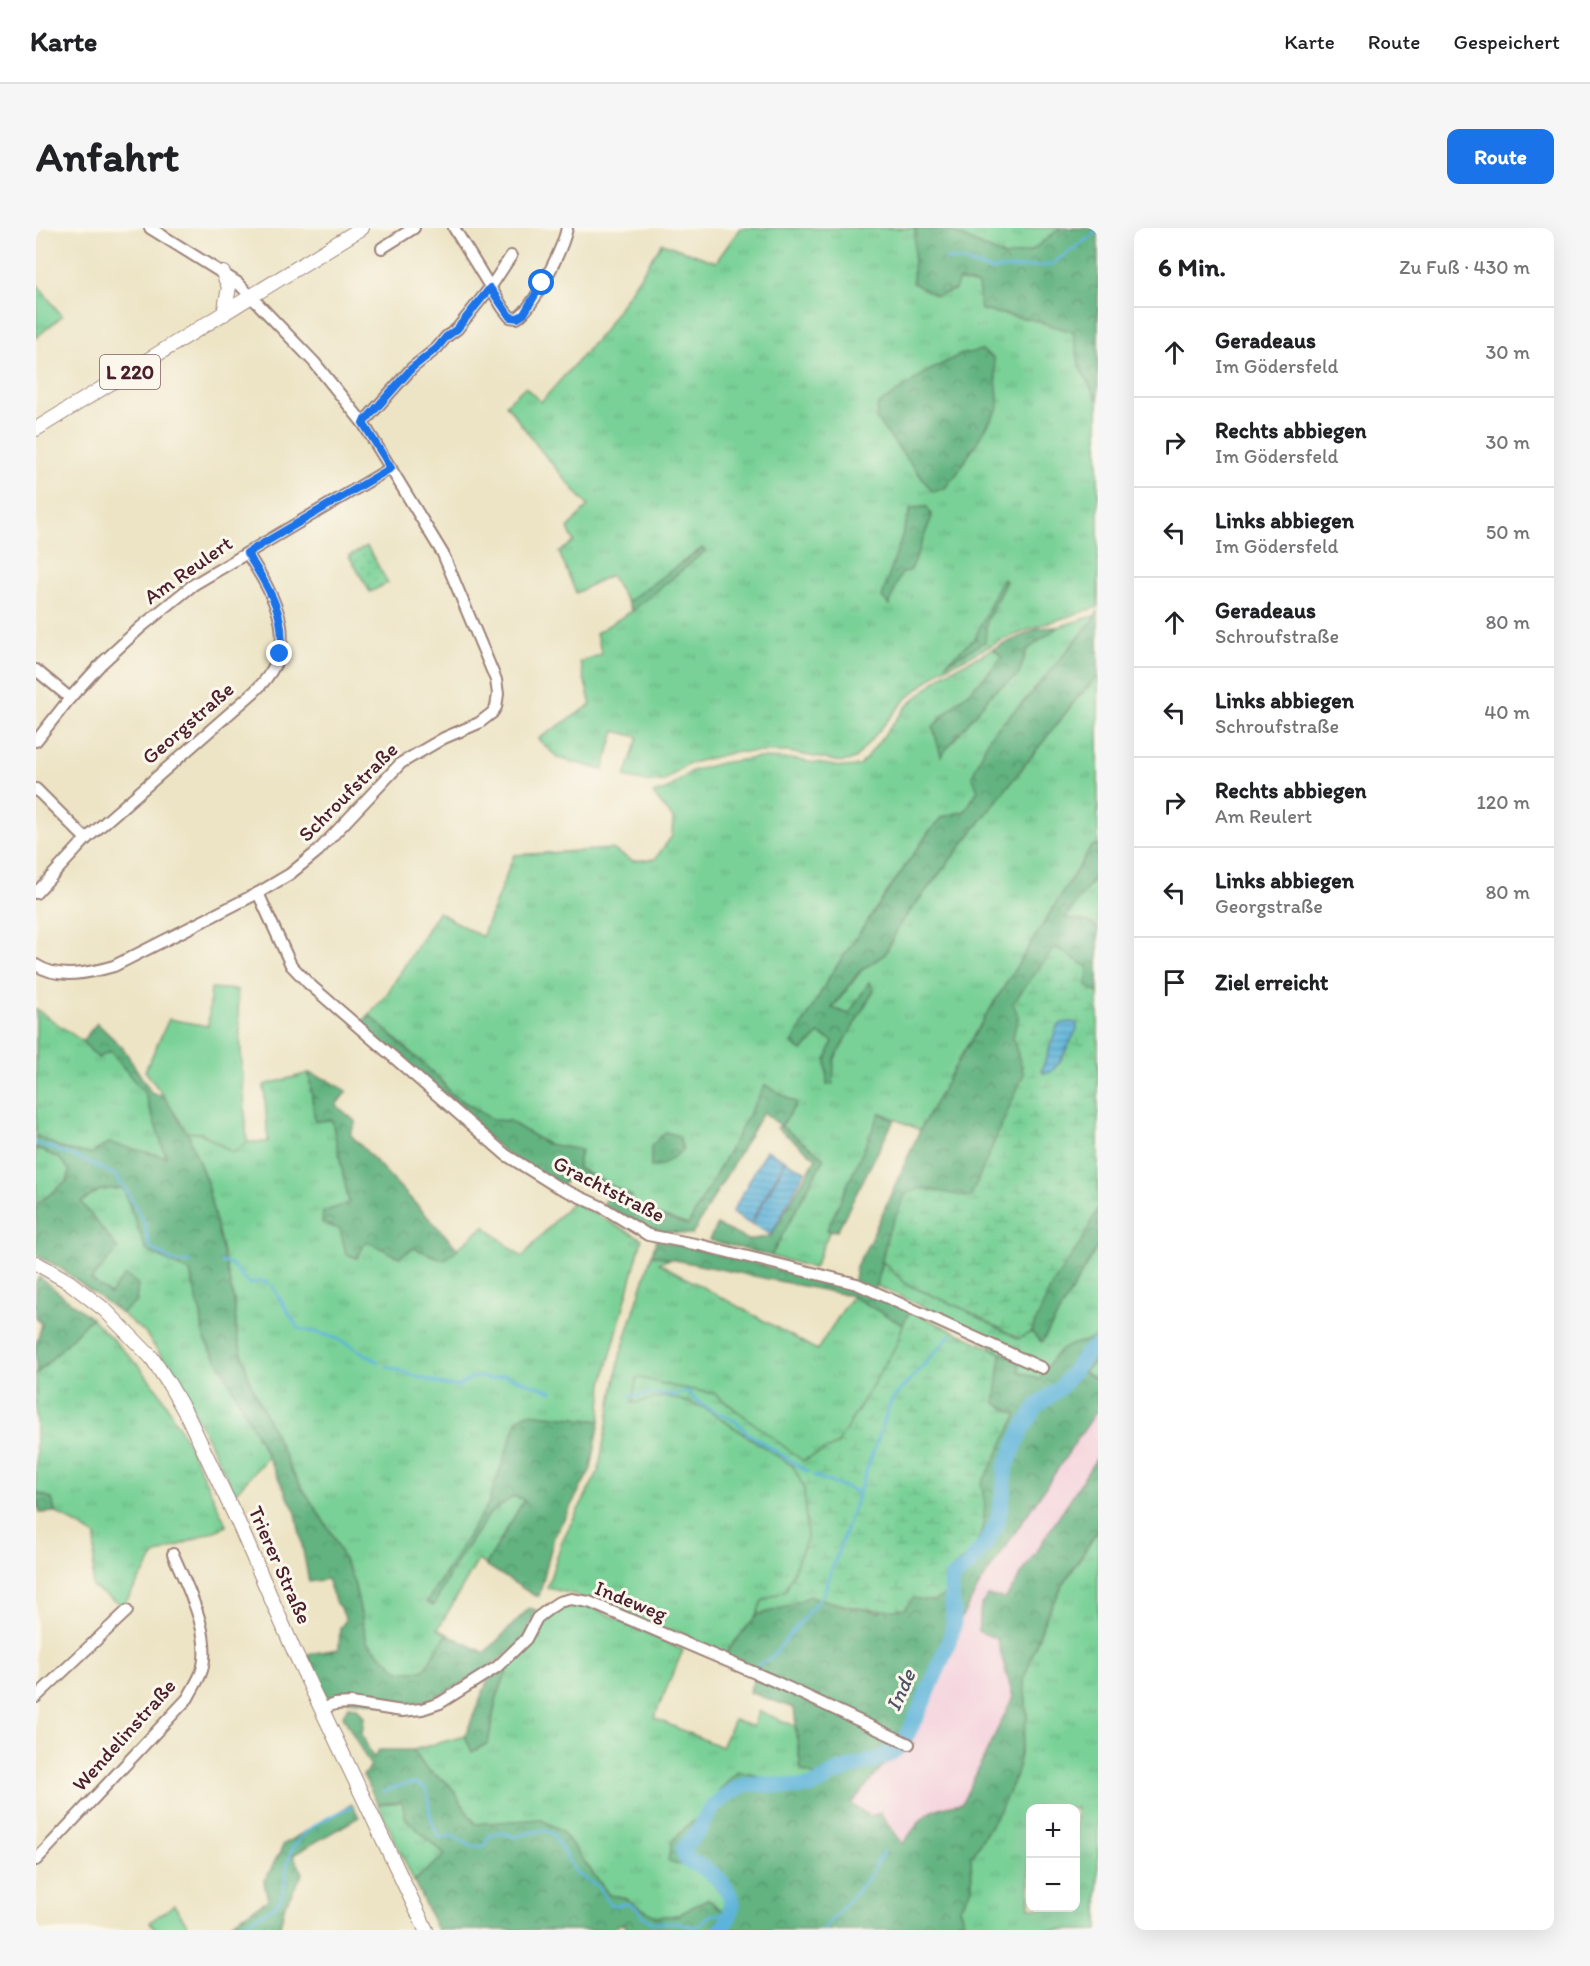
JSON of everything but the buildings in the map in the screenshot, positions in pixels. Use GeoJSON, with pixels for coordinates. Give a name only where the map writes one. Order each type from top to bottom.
{"type":"FeatureCollection","features":[{"type":"Feature","properties":{"kind":"main road","name":"L 220"},"geometry":{"type":"LineString","coordinates":[[36,429],[362,228]]}},
{"type":"Feature","properties":{"kind":"main road"},"geometry":{"type":"LineString","coordinates":[[224,273],[229,287],[224,314]]}},
{"type":"Feature","properties":{"kind":"main road","name":"Trierer Straße"},"geometry":{"type":"LineString","coordinates":[[36,1263],[69,1282],[105,1310],[152,1358],[169,1384],[188,1417],[238,1522],[291,1644],[426,1930]]}},
{"type":"Feature","properties":{"kind":"street","name":"Schroufstraße"},"geometry":{"type":"LineString","coordinates":[[36,965],[43,970],[62,974],[96,972],[114,966],[258,893],[290,874],[318,851],[401,763],[444,738],[479,723],[496,707],[498,694],[496,680],[443,554],[363,423],[314,362],[238,283],[150,228]]}},
{"type":"Feature","properties":{"kind":"street"},"geometry":{"type":"LineString","coordinates":[[382,248],[414,228]]}},
{"type":"Feature","properties":{"kind":"street"},"geometry":{"type":"LineString","coordinates":[[454,228],[510,317],[518,318],[524,314],[564,244],[567,228]]}},
{"type":"Feature","properties":{"kind":"street"},"geometry":{"type":"LineString","coordinates":[[363,423],[412,368],[457,329],[512,256]]}},
{"type":"Feature","properties":{"kind":"street","name":"Am Reulert"},"geometry":{"type":"LineString","coordinates":[[36,741],[70,698],[102,663],[141,627],[193,585],[391,468]]}},
{"type":"Feature","properties":{"kind":"street","name":"Georgstraße"},"geometry":{"type":"LineString","coordinates":[[36,893],[86,839],[237,707],[271,674],[280,654],[281,621],[266,583],[247,553]]}},
{"type":"Feature","properties":{"kind":"street"},"geometry":{"type":"LineString","coordinates":[[36,670],[70,698]]}},
{"type":"Feature","properties":{"kind":"street"},"geometry":{"type":"LineString","coordinates":[[36,789],[86,839]]}},
{"type":"Feature","properties":{"kind":"street","name":"Grachtstraße"},"geometry":{"type":"LineString","coordinates":[[258,893],[291,965],[308,983],[506,1155],[556,1186],[602,1207],[648,1235],[700,1245],[857,1284],[1042,1368]]}},
{"type":"Feature","properties":{"kind":"street","name":"Wendelinstraße"},"geometry":{"type":"LineString","coordinates":[[36,1860],[188,1698],[201,1674],[205,1657],[201,1622],[173,1554]]}},
{"type":"Feature","properties":{"kind":"street","name":"Indeweg"},"geometry":{"type":"LineString","coordinates":[[322,1709],[335,1704],[351,1703],[402,1711],[422,1709],[440,1703],[497,1667],[526,1639],[537,1618],[559,1602],[570,1599],[589,1602],[774,1681],[909,1744]]}},
{"type":"Feature","properties":{"kind":"street"},"geometry":{"type":"LineString","coordinates":[[36,1697],[127,1611]]}},
{"type":"Feature","properties":{"kind":"shaded area"},"geometry":{"type":"Polygon","coordinates":[[[1098,1409],[1098,1456],[1005,1598],[988,1596],[1013,1697],[962,1803],[942,1806],[923,1817],[903,1844],[880,1813],[870,1816],[851,1804],[882,1768],[908,1748],[957,1638],[958,1624],[979,1586],[1098,1409]]]}},
{"type":"Feature","properties":{"kind":"green space"},"geometry":{"type":"Polygon","coordinates":[[[740,228],[915,228],[958,280],[979,285],[982,310],[1034,320],[1073,332],[1080,367],[1098,401],[1098,607],[1000,641],[942,669],[905,700],[855,759],[842,762],[788,752],[734,752],[687,764],[664,781],[647,782],[625,777],[638,737],[615,731],[603,770],[558,758],[538,739],[591,705],[580,662],[602,654],[596,633],[632,611],[702,548],[627,602],[610,575],[576,593],[559,552],[574,542],[568,528],[588,506],[542,452],[506,404],[525,387],[541,402],[603,332],[662,243],[716,262],[740,228]],[[927,507],[911,508],[889,604],[901,573],[911,570],[931,516],[927,507]]]}},
{"type":"Feature","properties":{"kind":"green space"},"geometry":{"type":"Polygon","coordinates":[[[915,228],[944,228],[1005,257],[1031,251],[1061,228],[1098,228],[1098,401],[1080,367],[1073,332],[1034,320],[981,310],[978,285],[959,280],[955,290],[936,296],[913,283],[915,228]]]}},
{"type":"Feature","properties":{"kind":"green space"},"geometry":{"type":"Polygon","coordinates":[[[944,228],[1061,228],[1031,251],[1005,258],[944,228]]]}},
{"type":"Feature","properties":{"kind":"green space"},"geometry":{"type":"Polygon","coordinates":[[[36,283],[62,316],[36,338],[36,283]]]}},
{"type":"Feature","properties":{"kind":"green space"},"geometry":{"type":"Polygon","coordinates":[[[981,350],[994,358],[999,407],[958,472],[945,488],[933,492],[876,419],[878,405],[925,373],[959,355],[981,350]]]}},
{"type":"Feature","properties":{"kind":"green space"},"geometry":{"type":"Polygon","coordinates":[[[927,507],[932,516],[911,570],[901,574],[889,605],[882,597],[911,508],[927,507]]]}},
{"type":"Feature","properties":{"kind":"green space"},"geometry":{"type":"Polygon","coordinates":[[[367,546],[388,583],[370,592],[349,556],[367,546]]]}},
{"type":"Feature","properties":{"kind":"green space"},"geometry":{"type":"Polygon","coordinates":[[[703,548],[705,551],[632,611],[627,602],[703,548]]]}},
{"type":"Feature","properties":{"kind":"green space"},"geometry":{"type":"Polygon","coordinates":[[[1002,579],[1006,581],[987,621],[985,642],[945,664],[975,638],[1002,579]]]}},
{"type":"Feature","properties":{"kind":"green space"},"geometry":{"type":"Polygon","coordinates":[[[1098,611],[1098,676],[1078,697],[900,924],[885,954],[860,971],[832,1008],[849,1014],[869,982],[874,990],[834,1060],[833,1084],[827,1085],[826,1060],[833,1041],[819,1034],[802,1051],[792,1044],[830,976],[928,833],[943,817],[965,811],[978,790],[972,776],[990,736],[1026,699],[1091,623],[1098,611]]]}},
{"type":"Feature","properties":{"kind":"green space"},"geometry":{"type":"Polygon","coordinates":[[[1096,615],[1026,699],[990,736],[979,790],[965,811],[943,817],[928,833],[830,976],[792,1044],[802,1051],[819,1034],[833,1041],[826,1060],[834,1060],[873,990],[869,983],[849,1014],[832,1009],[861,971],[885,954],[900,924],[1078,697],[1098,676],[1098,844],[1091,847],[961,1056],[920,1130],[881,1113],[827,1230],[830,1230],[814,1268],[771,1256],[824,1158],[781,1126],[766,1085],[688,1225],[627,1205],[632,1196],[577,1168],[581,1150],[547,1144],[509,1121],[493,1120],[450,1093],[441,1080],[369,1015],[387,994],[438,912],[482,937],[514,855],[612,849],[633,861],[655,859],[672,836],[673,818],[653,794],[668,789],[692,771],[721,763],[756,758],[791,759],[842,767],[860,766],[907,706],[945,673],[993,649],[1002,657],[986,676],[933,727],[941,755],[993,692],[1018,676],[1027,650],[1058,627],[1096,615]]]}},
{"type":"Feature","properties":{"kind":"green space"},"geometry":{"type":"Polygon","coordinates":[[[1058,627],[1027,650],[1018,676],[993,692],[941,756],[933,727],[986,676],[1002,657],[993,649],[1039,628],[1058,627]]]}},
{"type":"Feature","properties":{"kind":"green space"},"geometry":{"type":"Polygon","coordinates":[[[1098,844],[1098,873],[1065,918],[1087,921],[1098,929],[1098,994],[1087,986],[1018,1016],[1013,1038],[1024,1074],[970,1198],[923,1188],[888,1233],[874,1294],[910,1311],[903,1325],[852,1296],[652,1254],[656,1240],[853,1287],[856,1266],[869,1243],[920,1130],[961,1056],[1091,847],[1098,844]]]}},
{"type":"Feature","properties":{"kind":"green space"},"geometry":{"type":"Polygon","coordinates":[[[1098,873],[1098,929],[1087,921],[1065,918],[1098,873]]]}},
{"type":"Feature","properties":{"kind":"green space"},"geometry":{"type":"Polygon","coordinates":[[[1055,947],[1088,967],[1087,986],[1098,994],[1098,1207],[1083,1239],[1053,1283],[1031,1332],[1019,1339],[966,1310],[906,1284],[882,1261],[888,1233],[906,1194],[923,1188],[970,1198],[1024,1074],[1013,1038],[1018,1016],[1013,1003],[1055,947]],[[1057,1027],[1042,1070],[1059,1063],[1072,1038],[1057,1027]]]}},
{"type":"Feature","properties":{"kind":"green space"},"geometry":{"type":"Polygon","coordinates":[[[211,988],[237,990],[247,1142],[233,1153],[202,1133],[187,1132],[145,1071],[169,1019],[208,1026],[211,988]]]}},
{"type":"Feature","properties":{"kind":"green space"},"geometry":{"type":"Polygon","coordinates":[[[36,1009],[82,1041],[98,1058],[110,1051],[145,1094],[166,1157],[109,1143],[91,1154],[64,1149],[36,1136],[36,1009]]]}},
{"type":"Feature","properties":{"kind":"green space"},"geometry":{"type":"Polygon","coordinates":[[[369,1015],[441,1080],[450,1093],[493,1120],[509,1121],[547,1144],[581,1150],[577,1168],[632,1196],[628,1205],[688,1225],[765,1085],[797,1103],[781,1126],[763,1112],[692,1235],[651,1229],[603,1205],[608,1194],[569,1175],[562,1186],[507,1154],[359,1025],[369,1015]]]}},
{"type":"Feature","properties":{"kind":"green space"},"geometry":{"type":"Polygon","coordinates":[[[97,1023],[123,1048],[152,1094],[163,1095],[187,1132],[206,1180],[234,1301],[237,1335],[249,1379],[292,1472],[332,1534],[354,1582],[367,1642],[399,1671],[423,1671],[447,1634],[485,1653],[529,1608],[536,1610],[529,1630],[515,1648],[444,1693],[409,1704],[385,1704],[327,1697],[307,1654],[339,1649],[340,1628],[346,1620],[336,1603],[327,1579],[309,1582],[296,1513],[225,1373],[204,1339],[201,1315],[190,1272],[146,1250],[123,1188],[100,1190],[81,1202],[118,1249],[91,1280],[110,1294],[125,1275],[138,1284],[136,1302],[121,1313],[60,1268],[36,1255],[36,1205],[67,1181],[70,1171],[59,1158],[36,1148],[36,1136],[64,1149],[91,1154],[109,1143],[166,1157],[145,1094],[110,1051],[98,1058],[82,1041],[97,1023]]]}},
{"type":"Feature","properties":{"kind":"green space"},"geometry":{"type":"Polygon","coordinates":[[[309,1073],[315,1121],[332,1120],[349,1203],[323,1212],[340,1228],[399,1257],[414,1248],[444,1260],[484,1226],[522,1257],[572,1202],[642,1239],[603,1383],[600,1421],[528,1413],[518,1419],[488,1504],[427,1602],[434,1605],[455,1564],[490,1513],[514,1496],[524,1500],[486,1565],[478,1560],[438,1629],[447,1634],[423,1671],[399,1671],[367,1642],[354,1582],[332,1534],[292,1472],[249,1379],[237,1335],[234,1301],[206,1180],[187,1132],[201,1133],[232,1152],[247,1142],[268,1142],[264,1085],[309,1073]]]}},
{"type":"Feature","properties":{"kind":"green space"},"geometry":{"type":"Polygon","coordinates":[[[309,1073],[328,1080],[347,1091],[336,1105],[356,1122],[350,1134],[458,1249],[444,1260],[414,1248],[399,1257],[366,1241],[357,1258],[346,1254],[340,1229],[322,1223],[323,1212],[349,1203],[332,1120],[315,1121],[309,1073]]]}},
{"type":"Feature","properties":{"kind":"green space"},"geometry":{"type":"Polygon","coordinates":[[[880,1113],[894,1120],[837,1231],[827,1230],[880,1113]]]}},
{"type":"Feature","properties":{"kind":"green space"},"geometry":{"type":"Polygon","coordinates":[[[781,1126],[824,1158],[771,1256],[709,1240],[717,1225],[748,1240],[771,1236],[816,1158],[777,1128],[781,1126]]]}},
{"type":"Feature","properties":{"kind":"green space"},"geometry":{"type":"Polygon","coordinates":[[[666,1132],[679,1136],[683,1150],[661,1166],[651,1167],[651,1146],[666,1132]]]}},
{"type":"Feature","properties":{"kind":"green space"},"geometry":{"type":"Polygon","coordinates":[[[36,1148],[59,1158],[70,1171],[67,1181],[36,1205],[36,1148]]]}},
{"type":"Feature","properties":{"kind":"green space"},"geometry":{"type":"Polygon","coordinates":[[[123,1188],[146,1250],[190,1272],[201,1315],[204,1339],[225,1373],[268,1457],[235,1493],[176,1377],[145,1333],[121,1313],[136,1302],[110,1294],[91,1280],[81,1202],[100,1190],[123,1188]]]}},
{"type":"Feature","properties":{"kind":"green space"},"geometry":{"type":"Polygon","coordinates":[[[1098,1207],[1098,1245],[1042,1342],[1031,1332],[1053,1283],[1083,1239],[1098,1207]]]}},
{"type":"Feature","properties":{"kind":"green space"},"geometry":{"type":"Polygon","coordinates":[[[1098,1245],[1098,1336],[1090,1341],[1068,1346],[1040,1380],[1019,1371],[1001,1353],[963,1325],[877,1286],[882,1261],[906,1284],[966,1310],[1018,1339],[1031,1332],[1042,1342],[1098,1245]]]}},
{"type":"Feature","properties":{"kind":"green space"},"geometry":{"type":"Polygon","coordinates":[[[652,1254],[670,1259],[659,1263],[817,1350],[852,1296],[903,1325],[896,1346],[837,1445],[802,1461],[715,1394],[637,1377],[633,1403],[667,1396],[703,1407],[793,1466],[804,1488],[807,1538],[786,1590],[762,1601],[757,1615],[724,1658],[573,1594],[547,1588],[562,1541],[598,1472],[620,1356],[652,1254]]]}},
{"type":"Feature","properties":{"kind":"green space"},"geometry":{"type":"Polygon","coordinates":[[[39,1277],[91,1318],[36,1375],[36,1345],[42,1324],[36,1317],[36,1282],[39,1277]]]}},
{"type":"Feature","properties":{"kind":"green space"},"geometry":{"type":"Polygon","coordinates":[[[910,1311],[1001,1353],[995,1403],[1017,1415],[981,1484],[985,1505],[982,1530],[975,1549],[953,1568],[946,1595],[934,1601],[913,1598],[905,1609],[879,1610],[846,1606],[810,1596],[786,1607],[757,1615],[762,1601],[786,1590],[807,1538],[804,1488],[793,1466],[703,1407],[667,1396],[632,1403],[637,1377],[715,1394],[803,1461],[837,1445],[896,1346],[910,1311]]]}},
{"type":"Feature","properties":{"kind":"green space"},"geometry":{"type":"Polygon","coordinates":[[[91,1318],[138,1365],[160,1393],[188,1444],[227,1526],[155,1555],[123,1606],[92,1587],[96,1536],[55,1512],[52,1499],[36,1492],[36,1375],[91,1318]]]}},
{"type":"Feature","properties":{"kind":"green space"},"geometry":{"type":"Polygon","coordinates":[[[1098,1336],[1098,1359],[1083,1372],[1098,1380],[1098,1409],[979,1586],[958,1624],[957,1638],[908,1748],[881,1768],[851,1804],[870,1816],[880,1813],[903,1844],[927,1815],[941,1808],[962,1803],[1013,1697],[997,1639],[978,1631],[981,1606],[987,1596],[1006,1598],[1098,1456],[1098,1530],[1046,1616],[1024,1678],[1027,1717],[1016,1774],[1001,1808],[971,1858],[972,1888],[959,1908],[967,1930],[626,1930],[623,1923],[610,1930],[437,1930],[414,1881],[445,1855],[406,1819],[402,1802],[378,1804],[363,1775],[371,1767],[343,1716],[348,1706],[357,1707],[364,1717],[362,1735],[373,1758],[379,1750],[413,1750],[426,1769],[449,1784],[475,1824],[540,1819],[561,1830],[609,1895],[623,1897],[656,1917],[679,1915],[707,1899],[723,1911],[726,1899],[703,1872],[668,1861],[672,1841],[688,1825],[725,1797],[719,1791],[738,1771],[774,1780],[781,1791],[818,1791],[817,1777],[801,1770],[794,1708],[749,1692],[755,1677],[724,1658],[729,1649],[757,1615],[786,1607],[810,1596],[848,1607],[879,1612],[913,1598],[934,1601],[946,1595],[953,1568],[975,1549],[985,1505],[981,1484],[1016,1414],[995,1403],[1001,1353],[1020,1361],[1019,1371],[1040,1380],[1052,1359],[1060,1351],[1098,1336]]]}},
{"type":"Feature","properties":{"kind":"green space"},"geometry":{"type":"Polygon","coordinates":[[[1098,1359],[1098,1380],[1083,1372],[1098,1359]]]}},
{"type":"Feature","properties":{"kind":"green space"},"geometry":{"type":"Polygon","coordinates":[[[528,1413],[600,1421],[591,1469],[554,1537],[539,1596],[535,1596],[486,1565],[524,1500],[514,1496],[490,1513],[455,1564],[434,1605],[427,1602],[488,1504],[518,1419],[528,1413]]]}},
{"type":"Feature","properties":{"kind":"green space"},"geometry":{"type":"Polygon","coordinates":[[[36,1492],[52,1499],[55,1512],[40,1513],[36,1492]]]}},
{"type":"Feature","properties":{"kind":"green space"},"geometry":{"type":"Polygon","coordinates":[[[1098,1530],[1098,1930],[967,1930],[959,1908],[972,1888],[971,1858],[1001,1808],[1016,1774],[1027,1717],[1024,1678],[1046,1616],[1098,1530]]]}},
{"type":"Feature","properties":{"kind":"green space"},"geometry":{"type":"Polygon","coordinates":[[[569,1604],[592,1607],[683,1650],[654,1718],[721,1747],[734,1720],[753,1726],[759,1711],[795,1726],[801,1770],[817,1777],[818,1792],[719,1791],[725,1797],[669,1860],[703,1872],[726,1899],[723,1911],[707,1899],[679,1915],[656,1917],[623,1897],[609,1895],[561,1830],[540,1820],[475,1824],[449,1784],[426,1769],[413,1750],[465,1736],[472,1752],[488,1743],[496,1700],[509,1665],[548,1615],[569,1604]]]}},
{"type":"Feature","properties":{"kind":"green space"},"geometry":{"type":"Polygon","coordinates":[[[509,1665],[496,1700],[488,1743],[472,1752],[465,1736],[488,1680],[509,1665]]]}},
{"type":"Feature","properties":{"kind":"green space"},"geometry":{"type":"Polygon","coordinates":[[[402,1802],[406,1819],[445,1855],[414,1881],[378,1804],[402,1802]]]}},
{"type":"Feature","properties":{"kind":"green space"},"geometry":{"type":"Polygon","coordinates":[[[352,1804],[359,1817],[293,1855],[303,1873],[285,1905],[279,1930],[219,1930],[268,1900],[264,1882],[284,1844],[352,1804]]]}},
{"type":"Feature","properties":{"kind":"green space"},"geometry":{"type":"Polygon","coordinates":[[[174,1905],[191,1930],[155,1930],[150,1922],[174,1905]]]}},
{"type":"Feature","properties":{"kind":"water"},"geometry":{"type":"Polygon","coordinates":[[[1062,1023],[1077,1023],[1077,1029],[1059,1063],[1051,1072],[1043,1073],[1042,1070],[1057,1027],[1062,1023]]]}},
{"type":"Feature","properties":{"kind":"water"},"geometry":{"type":"Polygon","coordinates":[[[766,1150],[785,1160],[750,1224],[732,1213],[766,1150]]]}},
{"type":"Feature","properties":{"kind":"water"},"geometry":{"type":"Polygon","coordinates":[[[786,1161],[805,1171],[771,1235],[752,1224],[786,1161]]]}},
{"type":"Feature","properties":{"kind":"waterway"},"geometry":{"type":"LineString","coordinates":[[946,259],[992,270],[1051,265],[1098,231]]}},
{"type":"Feature","properties":{"kind":"waterway"},"geometry":{"type":"LineString","coordinates":[[36,1143],[79,1158],[115,1175],[145,1224],[149,1245],[172,1261],[191,1262]]}},
{"type":"Feature","properties":{"kind":"waterway"},"geometry":{"type":"LineString","coordinates":[[221,1262],[231,1264],[249,1284],[261,1281],[268,1283]]}},
{"type":"Feature","properties":{"kind":"waterway"},"geometry":{"type":"LineString","coordinates":[[272,1286],[298,1328],[340,1340],[378,1362]]}},
{"type":"Feature","properties":{"kind":"waterway"},"geometry":{"type":"LineString","coordinates":[[823,1595],[891,1401],[951,1335]]}},
{"type":"Feature","properties":{"kind":"waterway","name":"Inde"},"geometry":{"type":"LineString","coordinates":[[721,1930],[729,1918],[732,1907],[730,1897],[718,1879],[687,1860],[683,1850],[685,1846],[715,1806],[739,1787],[753,1784],[797,1787],[815,1785],[831,1775],[884,1757],[898,1748],[919,1710],[953,1628],[952,1578],[969,1565],[986,1543],[997,1523],[1004,1489],[1005,1469],[1022,1429],[1037,1406],[1061,1387],[1087,1353],[1098,1345]]}},
{"type":"Feature","properties":{"kind":"waterway"},"geometry":{"type":"LineString","coordinates":[[387,1366],[444,1385],[459,1386],[471,1378],[491,1379],[504,1375],[552,1391]]}},
{"type":"Feature","properties":{"kind":"waterway"},"geometry":{"type":"LineString","coordinates":[[629,1396],[676,1395],[688,1391],[704,1406],[737,1422],[746,1432],[808,1472]]}},
{"type":"Feature","properties":{"kind":"waterway"},"geometry":{"type":"LineString","coordinates":[[814,1476],[859,1493]]}},
{"type":"Feature","properties":{"kind":"waterway"},"geometry":{"type":"LineString","coordinates":[[756,1670],[760,1663],[771,1658],[819,1599]]}},
{"type":"Feature","properties":{"kind":"waterway"},"geometry":{"type":"LineString","coordinates":[[383,1792],[408,1784],[420,1785],[428,1795],[430,1815],[438,1836],[444,1838],[452,1836],[473,1847],[484,1846],[487,1838],[501,1832],[514,1837],[542,1830],[552,1833],[577,1874],[598,1887],[609,1903],[612,1905],[629,1904],[638,1908],[642,1916],[653,1923],[680,1922],[691,1927],[699,1926],[715,1914],[730,1914]]}},
{"type":"Feature","properties":{"kind":"waterway"},"geometry":{"type":"LineString","coordinates":[[236,1930],[247,1921],[272,1908],[281,1898],[290,1855],[302,1836],[320,1822],[351,1807]]}},
{"type":"Feature","properties":{"kind":"waterway"},"geometry":{"type":"LineString","coordinates":[[823,1930],[871,1875],[883,1851]]}},
{"type":"Feature","properties":{"kind":"route"},"geometry":{"type":"LineString","coordinates":[[280,654],[283,632],[278,610],[266,583],[247,553],[391,468],[363,423],[412,368],[457,329],[490,288],[510,317],[518,318],[524,314],[542,283]]}}]}
